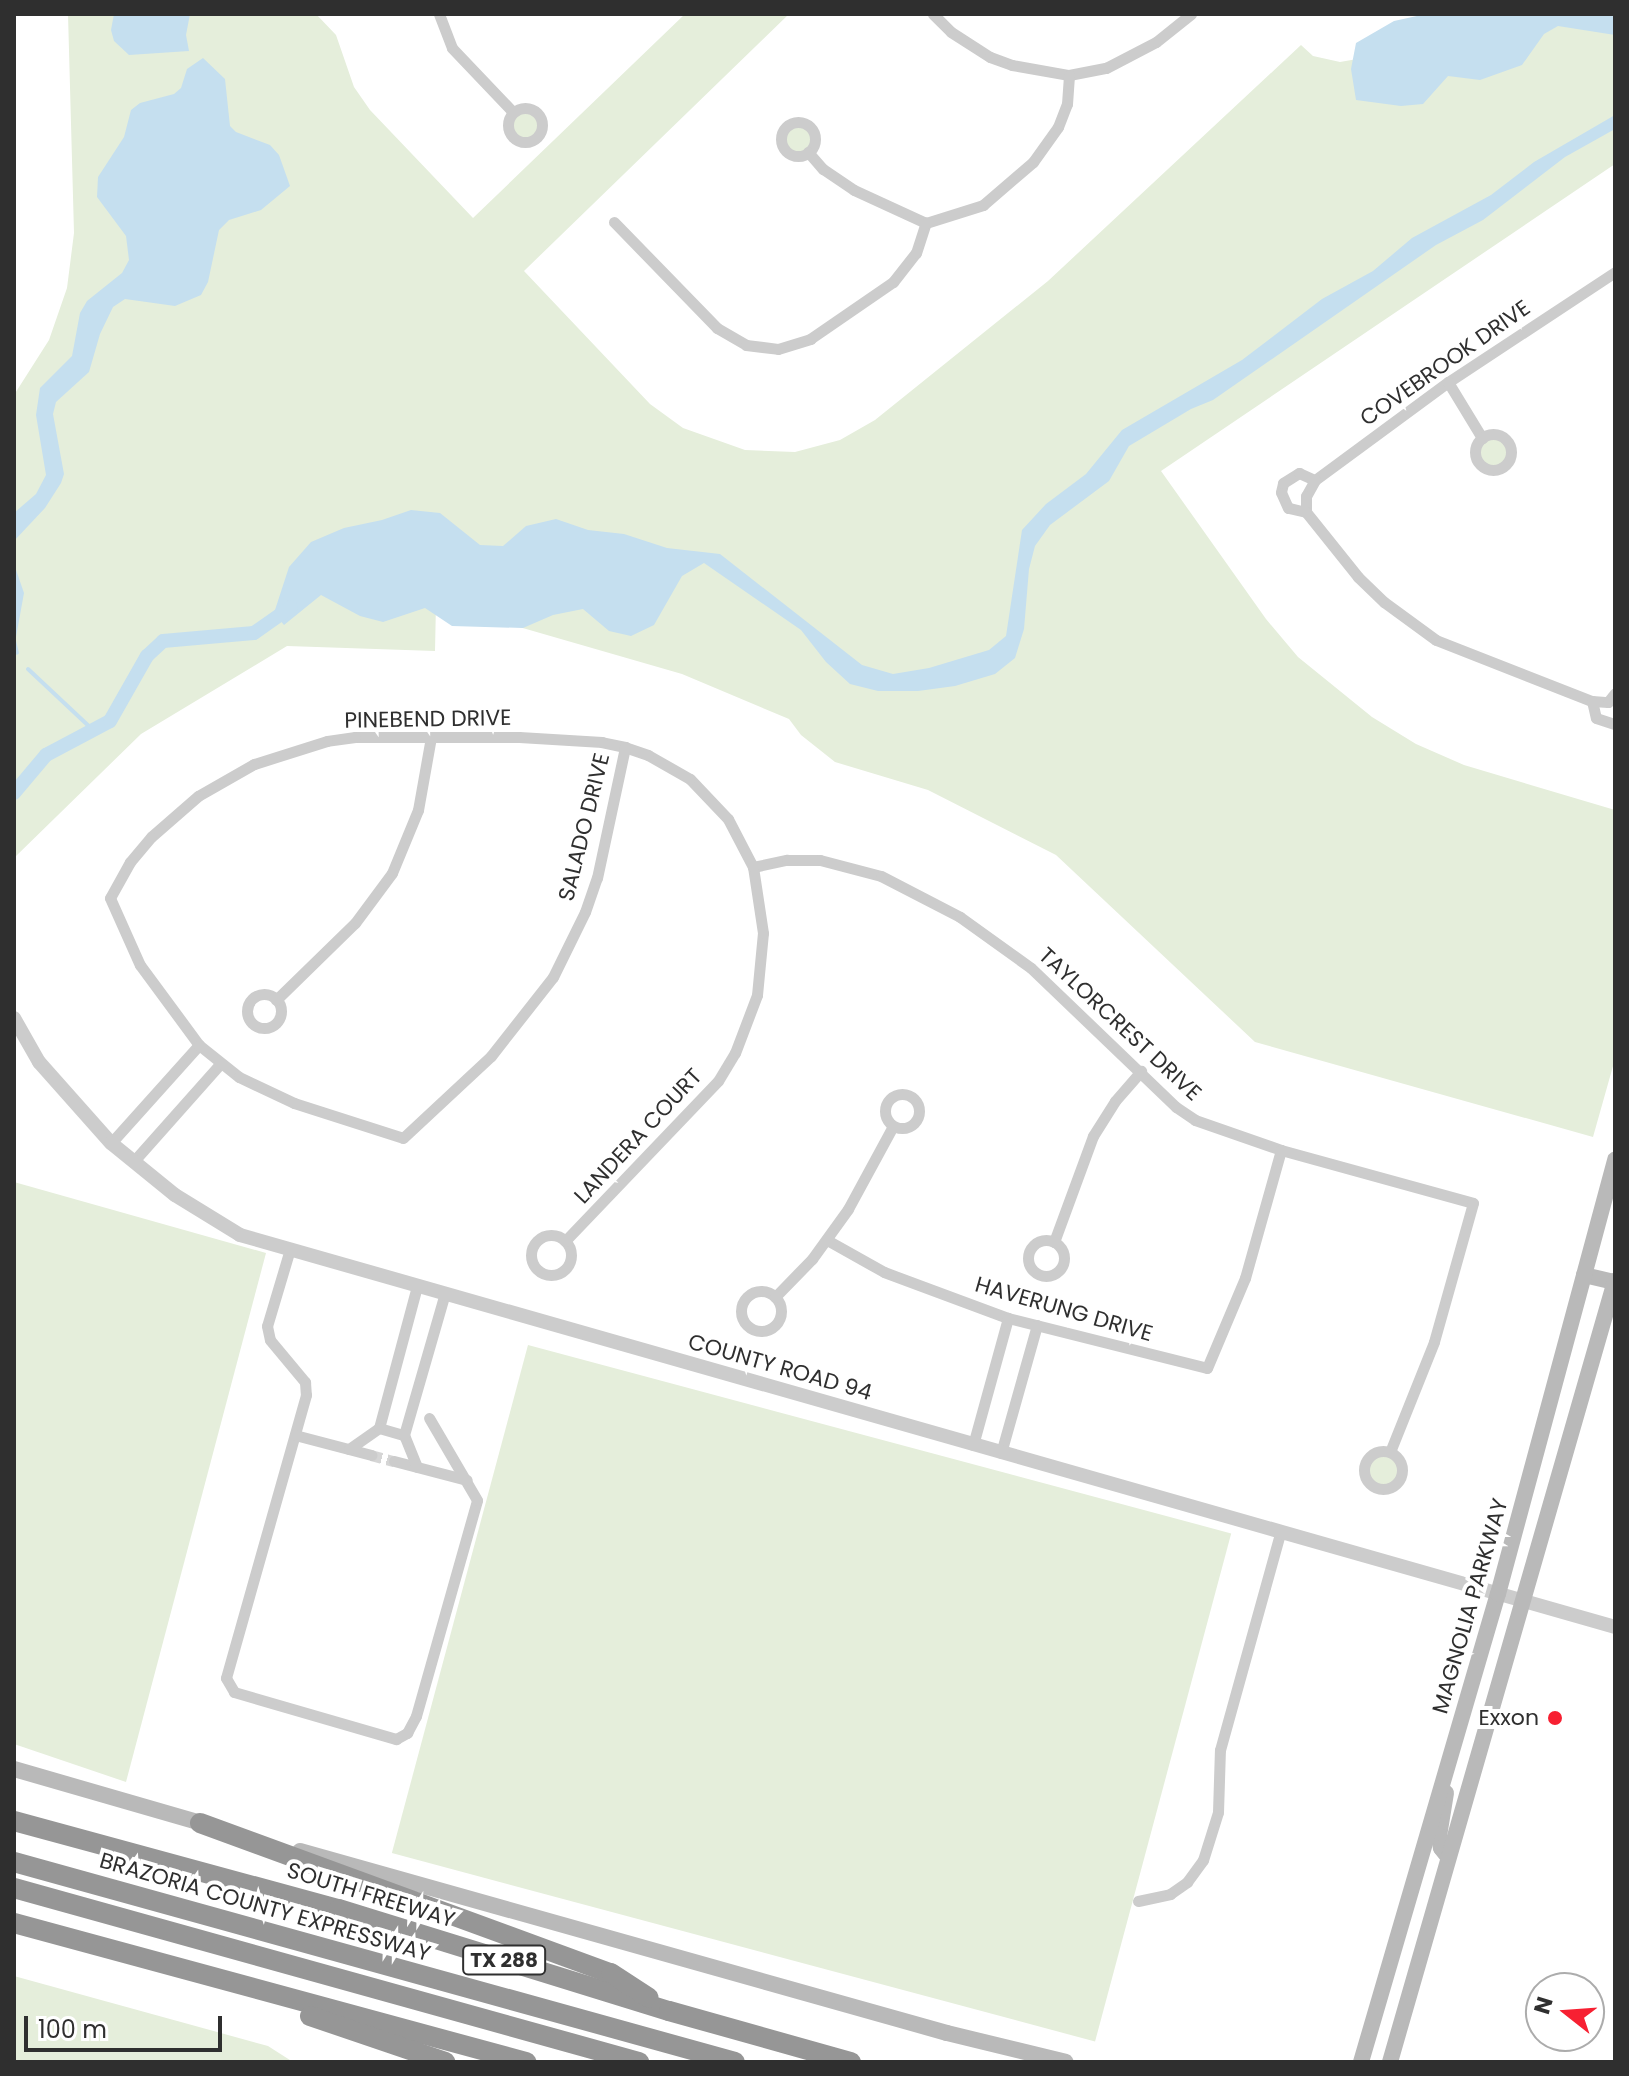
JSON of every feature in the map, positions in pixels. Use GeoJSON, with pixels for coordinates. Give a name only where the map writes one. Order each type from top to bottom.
{"type":"FeatureCollection","features":[{"type":"Feature","properties":{"kind":"highway","name":"SOUTH FREEWAY"},"geometry":{"type":"LineString","coordinates":[[14,1821],[339,1909],[669,2011],[851,2062]]}},
{"type":"Feature","properties":{"kind":"highway"},"geometry":{"type":"LineString","coordinates":[[200,1823],[611,1973],[669,2011]]}},
{"type":"Feature","properties":{"kind":"highway","name":"BRAZORIA COUNTY EXPRESSWAY"},"geometry":{"type":"LineString","coordinates":[[14,1862],[735,2062]]}},
{"type":"Feature","properties":{"kind":"highway"},"geometry":{"type":"LineString","coordinates":[[14,1888],[639,2062]]}},
{"type":"Feature","properties":{"kind":"highway"},"geometry":{"type":"LineString","coordinates":[[14,1923],[526,2062]]}},
{"type":"Feature","properties":{"kind":"highway"},"geometry":{"type":"LineString","coordinates":[[102,1947],[445,2062]]}},
{"type":"Feature","properties":{"kind":"main road","name":"MAGNOLIA PARKWAY"},"geometry":{"type":"LineString","coordinates":[[1361,2062],[1498,1594],[1615,1159]]}},
{"type":"Feature","properties":{"kind":"main road"},"geometry":{"type":"LineString","coordinates":[[1390,2062],[1615,1281],[1584,1275]]}},
{"type":"Feature","properties":{"kind":"main road"},"geometry":{"type":"LineString","coordinates":[[1447,1763],[1439,1836],[1441,1848],[1448,1857]]}},
{"type":"Feature","properties":{"kind":"main road"},"geometry":{"type":"LineString","coordinates":[[14,1769],[947,2033],[1066,2062]]}},
{"type":"Feature","properties":{"kind":"street"},"geometry":{"type":"LineString","coordinates":[[439,14],[452,48],[513,112]]}},
{"type":"Feature","properties":{"kind":"street"},"geometry":{"type":"LineString","coordinates":[[933,14],[951,32],[990,57],[1012,65],[1069,75],[1115,63],[1156,42],[1191,14]]}},
{"type":"Feature","properties":{"kind":"street"},"geometry":{"type":"LineString","coordinates":[[808,152],[823,169],[854,190],[926,223],[983,205],[1033,162],[1058,127],[1067,104],[1069,75]]}},
{"type":"Feature","properties":{"kind":"street"},"geometry":{"type":"LineString","coordinates":[[614,222],[717,328],[746,345],[778,349],[810,339],[893,282],[916,253],[926,223]]}},
{"type":"Feature","properties":{"kind":"street","name":"COVEBROOK DRIVE"},"geometry":{"type":"LineString","coordinates":[[1306,512],[1306,496],[1315,480],[1448,382],[1615,272]]}},
{"type":"Feature","properties":{"kind":"street"},"geometry":{"type":"LineString","coordinates":[[1448,382],[1482,438]]}},
{"type":"Feature","properties":{"kind":"street"},"geometry":{"type":"LineString","coordinates":[[1315,480],[1299,473],[1283,483],[1281,492],[1288,508],[1306,512],[1358,577],[1410,623],[1473,657],[1592,701],[1612,698]]}},
{"type":"Feature","properties":{"kind":"street"},"geometry":{"type":"LineString","coordinates":[[1592,701],[1596,718],[1615,724]]}},
{"type":"Feature","properties":{"kind":"street"},"geometry":{"type":"LineString","coordinates":[[276,1000],[355,923],[392,873],[418,810],[431,737]]}},
{"type":"Feature","properties":{"kind":"street","name":"PINEBEND DRIVE"},"geometry":{"type":"LineString","coordinates":[[199,1045],[140,965],[110,898],[130,862],[171,817],[198,796],[254,764],[294,749],[341,739],[431,737],[519,737],[625,747],[670,766],[710,797],[728,819],[753,867]]}},
{"type":"Feature","properties":{"kind":"street","name":"SALADO DRIVE"},"geometry":{"type":"LineString","coordinates":[[221,1063],[239,1077],[294,1103],[403,1138],[491,1056],[553,977],[585,912],[597,878],[625,747]]}},
{"type":"Feature","properties":{"kind":"street","name":"TAYLORCREST DRIVE"},"geometry":{"type":"LineString","coordinates":[[753,867],[787,860],[847,864],[921,896],[960,917],[1031,968],[1195,1120],[1281,1150],[1473,1203],[1434,1342],[1390,1452]]}},
{"type":"Feature","properties":{"kind":"street","name":"LANDERA COURT"},"geometry":{"type":"LineString","coordinates":[[565,1241],[702,1102],[735,1053],[750,1016],[761,967],[761,906],[753,867]]}},
{"type":"Feature","properties":{"kind":"street","name":"COUNTY ROAD 94"},"geometry":{"type":"LineString","coordinates":[[14,1018],[39,1062],[111,1143],[175,1195],[240,1235],[1280,1534],[1615,1627]]}},
{"type":"Feature","properties":{"kind":"street"},"geometry":{"type":"LineString","coordinates":[[111,1143],[199,1045],[221,1063],[133,1162]]}},
{"type":"Feature","properties":{"kind":"street"},"geometry":{"type":"LineString","coordinates":[[1054,1242],[1093,1136],[1115,1101],[1141,1071]]}},
{"type":"Feature","properties":{"kind":"street"},"geometry":{"type":"LineString","coordinates":[[775,1297],[827,1240],[862,1187],[893,1126]]}},
{"type":"Feature","properties":{"kind":"street","name":"HAVERUNG DRIVE"},"geometry":{"type":"LineString","coordinates":[[827,1240],[884,1272],[1008,1318],[1207,1368],[1245,1278],[1281,1150]]}},
{"type":"Feature","properties":{"kind":"street"},"geometry":{"type":"LineString","coordinates":[[290,1249],[267,1326],[270,1340],[305,1382],[306,1395],[226,1678],[234,1692],[396,1739],[407,1733],[416,1716],[477,1500],[429,1418]]}},
{"type":"Feature","properties":{"kind":"street"},"geometry":{"type":"LineString","coordinates":[[349,1449],[379,1428],[417,1286]]}},
{"type":"Feature","properties":{"kind":"street"},"geometry":{"type":"LineString","coordinates":[[417,1467],[404,1435],[445,1293]]}},
{"type":"Feature","properties":{"kind":"street"},"geometry":{"type":"LineString","coordinates":[[973,1445],[1008,1318]]}},
{"type":"Feature","properties":{"kind":"street"},"geometry":{"type":"LineString","coordinates":[[1001,1453],[1037,1325]]}},
{"type":"Feature","properties":{"kind":"street"},"geometry":{"type":"LineString","coordinates":[[379,1428],[404,1435]]}},
{"type":"Feature","properties":{"kind":"street"},"geometry":{"type":"LineString","coordinates":[[295,1435],[371,1455]]}},
{"type":"Feature","properties":{"kind":"street"},"geometry":{"type":"LineString","coordinates":[[394,1461],[467,1480]]}},
{"type":"Feature","properties":{"kind":"street"},"geometry":{"type":"LineString","coordinates":[[1138,1901],[1170,1894],[1187,1882],[1203,1860],[1218,1812],[1220,1750],[1280,1534]]}},
{"type":"Feature","properties":{"kind":"green space"},"geometry":{"type":"Polygon","coordinates":[[[68,14],[316,14],[336,35],[354,87],[370,110],[473,218],[685,14],[789,14],[524,271],[650,404],[683,428],[745,450],[795,452],[840,440],[875,420],[1048,281],[1301,45],[1313,56],[1340,62],[1615,14],[1615,164],[1161,471],[1266,619],[1298,657],[1372,717],[1416,744],[1464,765],[1615,810],[1615,1059],[1593,1137],[1255,1042],[1056,855],[928,790],[835,762],[801,735],[789,719],[682,674],[436,603],[435,651],[287,646],[141,734],[14,858],[14,395],[49,340],[67,288],[74,233],[68,14]]]}},
{"type":"Feature","properties":{"kind":"green space"},"geometry":{"type":"Polygon","coordinates":[[[524,107],[536,112],[541,124],[536,136],[524,141],[512,136],[507,124],[512,112],[524,107]]]}},
{"type":"Feature","properties":{"kind":"green space"},"geometry":{"type":"Polygon","coordinates":[[[798,124],[810,129],[815,141],[810,153],[798,158],[786,153],[781,141],[786,129],[798,124]]]}},
{"type":"Feature","properties":{"kind":"green space"},"geometry":{"type":"Polygon","coordinates":[[[1494,432],[1506,437],[1511,449],[1506,461],[1494,466],[1482,461],[1477,449],[1482,437],[1494,432]]]}},
{"type":"Feature","properties":{"kind":"green space"},"geometry":{"type":"Polygon","coordinates":[[[14,1182],[266,1253],[126,1782],[14,1744],[14,1182]]]}},
{"type":"Feature","properties":{"kind":"green space"},"geometry":{"type":"Polygon","coordinates":[[[528,1345],[1231,1533],[1095,2041],[392,1853],[528,1345]]]}},
{"type":"Feature","properties":{"kind":"green space"},"geometry":{"type":"Polygon","coordinates":[[[1382,1455],[1394,1460],[1399,1472],[1394,1484],[1382,1489],[1370,1484],[1365,1472],[1370,1460],[1382,1455]]]}},
{"type":"Feature","properties":{"kind":"green space"},"geometry":{"type":"Polygon","coordinates":[[[14,1976],[268,2046],[293,2062],[14,2062],[14,1976]]]}},
{"type":"Feature","properties":{"kind":"water"},"geometry":{"type":"Polygon","coordinates":[[[114,14],[190,14],[186,35],[189,51],[129,55],[114,41],[111,30],[114,14]]]}},
{"type":"Feature","properties":{"kind":"water"},"geometry":{"type":"Polygon","coordinates":[[[1426,14],[1615,14],[1615,35],[1558,26],[1544,34],[1522,65],[1480,80],[1448,76],[1423,104],[1401,106],[1356,100],[1351,69],[1356,43],[1394,21],[1426,14]]]}},
{"type":"Feature","properties":{"kind":"water"},"geometry":{"type":"Polygon","coordinates":[[[203,58],[225,79],[230,126],[236,132],[270,145],[279,155],[290,186],[261,210],[229,220],[219,230],[208,282],[201,295],[175,306],[125,299],[113,307],[100,334],[89,372],[56,402],[53,414],[64,474],[61,483],[45,508],[14,541],[14,513],[36,494],[46,475],[36,415],[40,388],[72,356],[80,313],[87,301],[122,273],[129,260],[126,236],[97,197],[98,177],[124,137],[131,110],[140,103],[174,94],[181,88],[187,69],[203,58]]]}},
{"type":"Feature","properties":{"kind":"water"},"geometry":{"type":"Polygon","coordinates":[[[1615,115],[1615,129],[1565,157],[1483,220],[1436,245],[1213,400],[1191,409],[1129,446],[1109,481],[1050,525],[1035,546],[1029,569],[1024,629],[1015,658],[995,674],[955,686],[918,691],[878,691],[850,684],[826,662],[801,630],[704,563],[682,576],[654,625],[631,636],[609,631],[583,609],[553,615],[523,628],[452,626],[425,608],[383,622],[360,616],[321,595],[284,625],[274,613],[289,567],[311,542],[344,528],[411,510],[440,513],[480,545],[503,546],[526,526],[556,519],[588,530],[624,534],[667,548],[720,554],[862,665],[893,674],[929,668],[989,650],[1006,636],[1022,530],[1046,504],[1086,474],[1122,430],[1242,360],[1322,299],[1373,271],[1412,238],[1491,195],[1534,162],[1615,115]]]}},
{"type":"Feature","properties":{"kind":"water"},"geometry":{"type":"Polygon","coordinates":[[[14,564],[24,593],[14,648],[14,564]]]}},
{"type":"Feature","properties":{"kind":"waterway"},"geometry":{"type":"LineString","coordinates":[[14,793],[46,755],[110,721],[147,656],[163,641],[254,633],[291,607]]}},
{"type":"Feature","properties":{"kind":"waterway"},"geometry":{"type":"LineString","coordinates":[[14,641],[17,653]]}},
{"type":"Feature","properties":{"kind":"waterway"},"geometry":{"type":"LineString","coordinates":[[28,669],[94,731]]}},
{"type":"Feature","properties":{"kind":"tunnel"},"geometry":{"type":"LineString","coordinates":[[371,1455],[394,1461]]}},
{"type":"Feature","properties":{"kind":"place","name":"Exxon"},"geometry":{"type":"Point","coordinates":[1555,1718]}}]}
